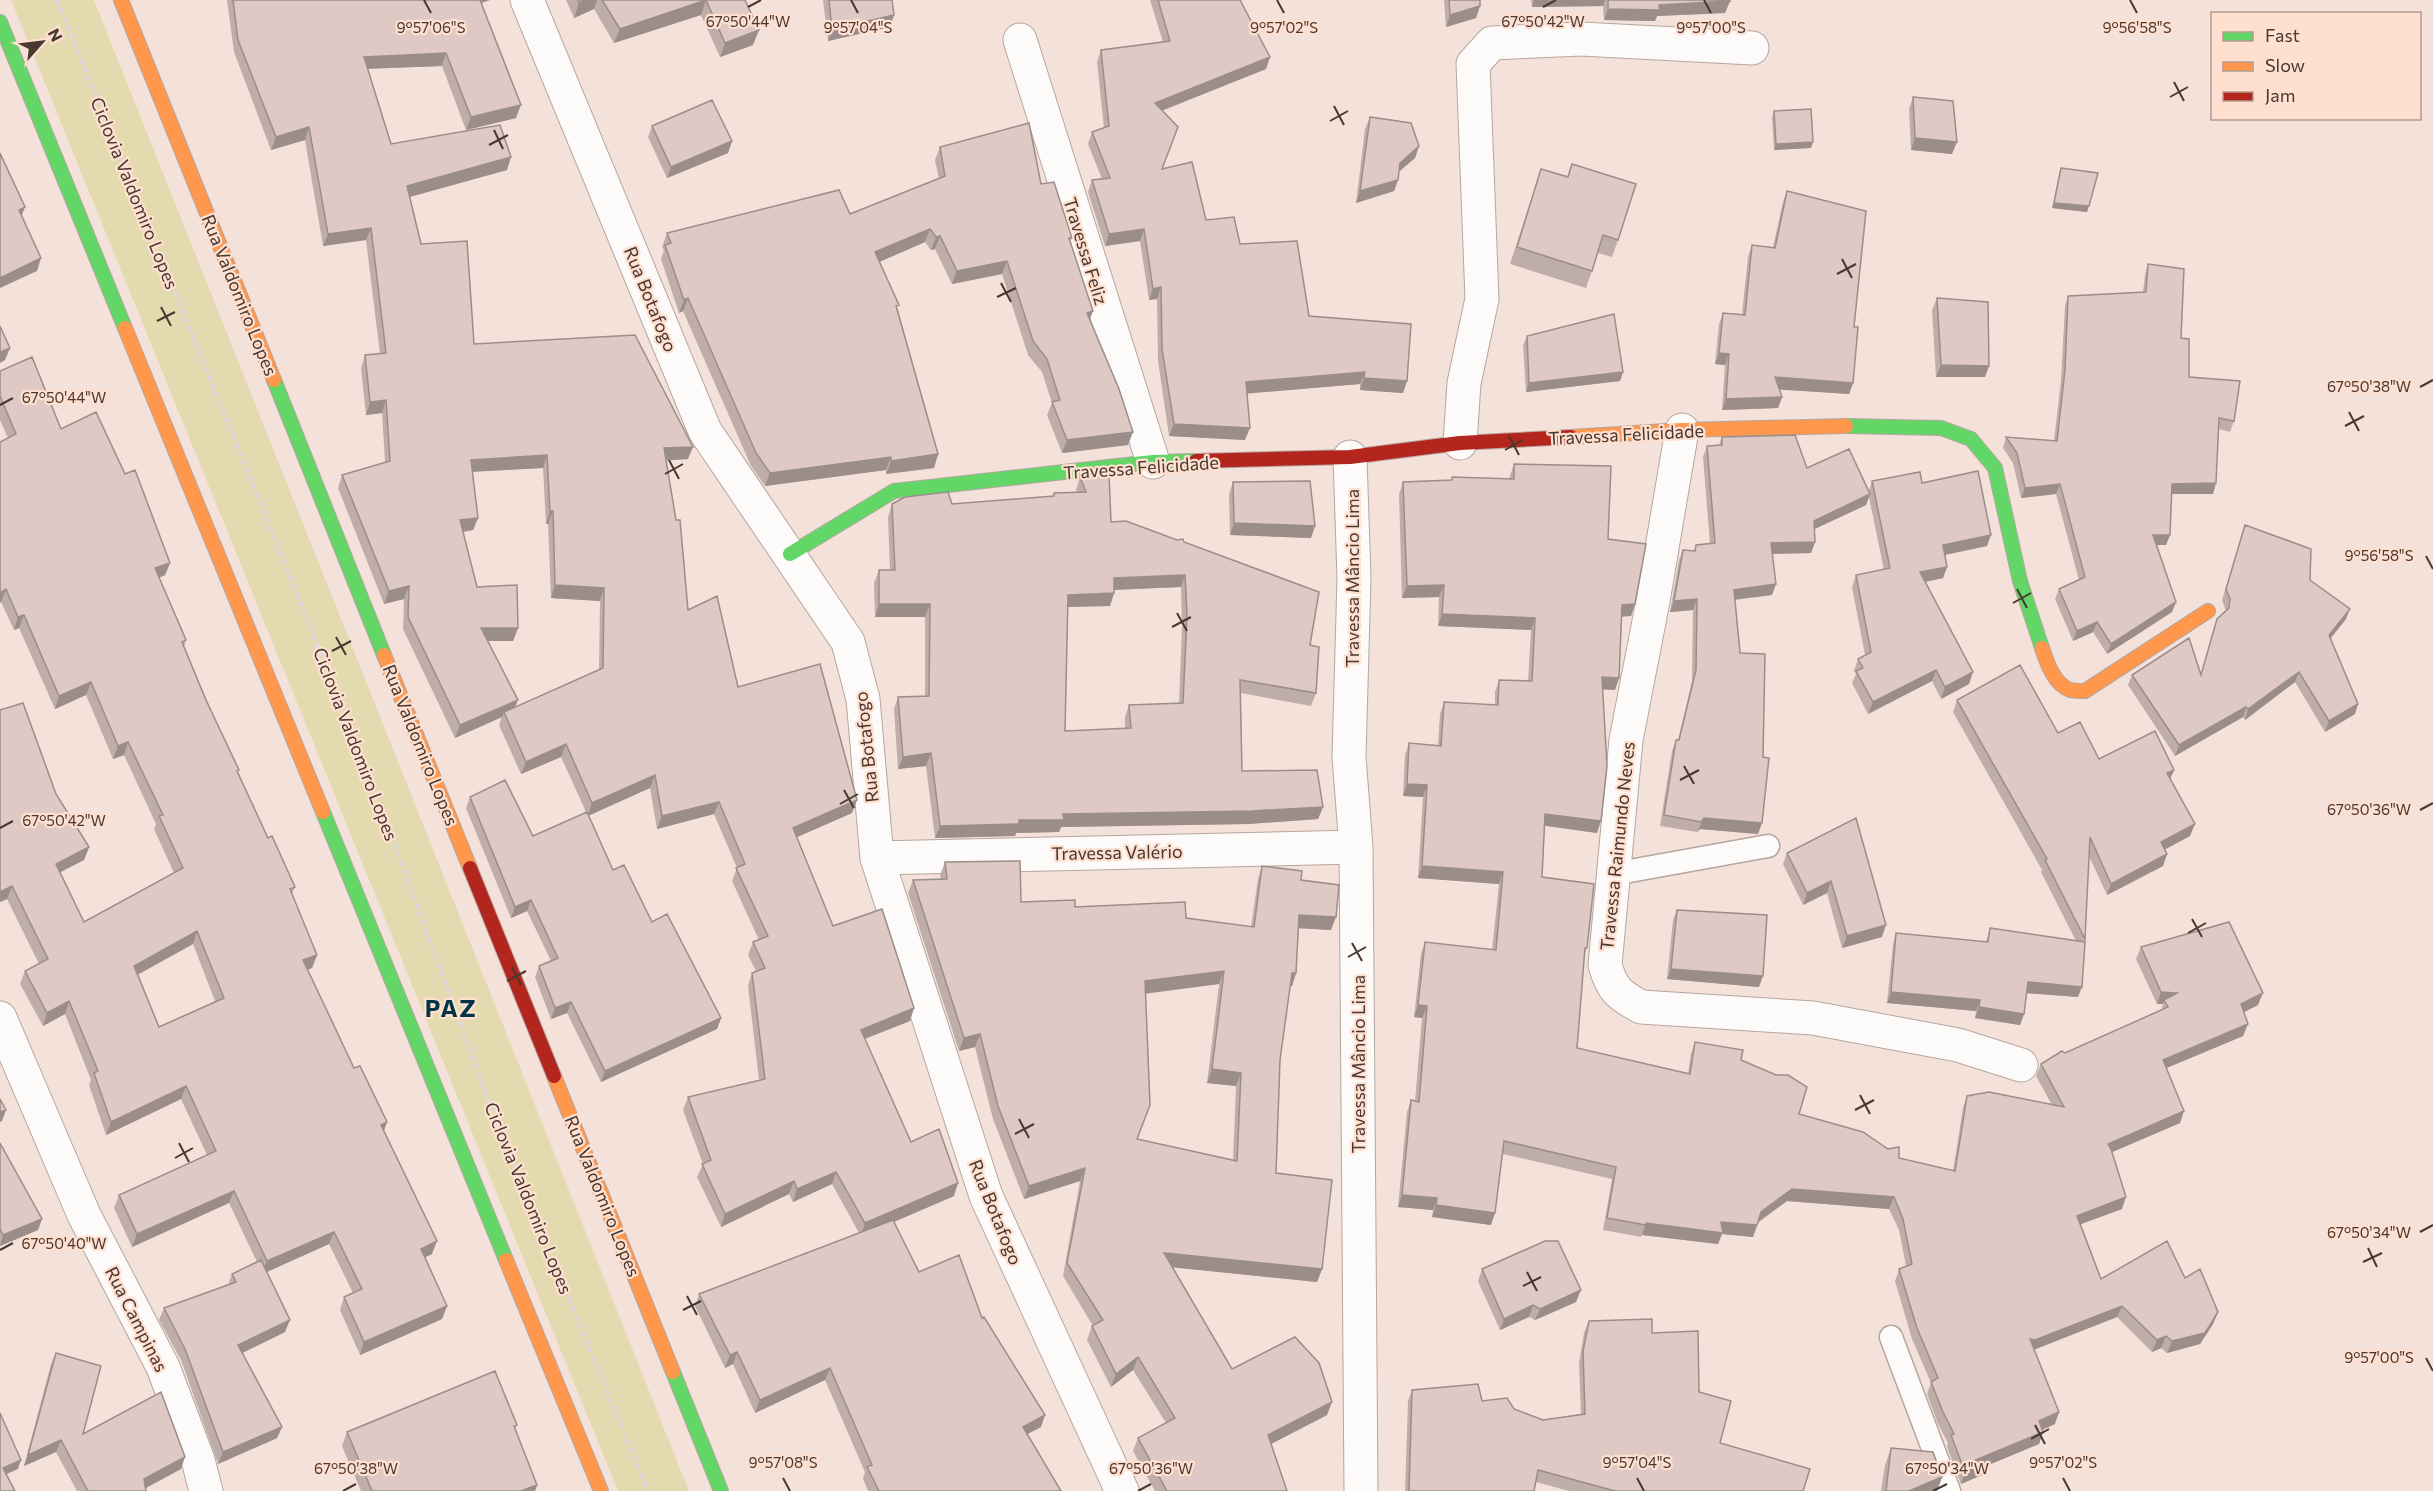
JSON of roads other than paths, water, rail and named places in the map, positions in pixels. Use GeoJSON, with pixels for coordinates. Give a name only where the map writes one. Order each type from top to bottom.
{"type":"FeatureCollection","features":[{"type":"Feature","properties":{"kind":"street","name":"Rua Valdomiro Lopes"},"geometry":{"type":"LineString","coordinates":[[122,0],[721,1491]]}},
{"type":"Feature","properties":{"kind":"street","name":"Rua Botafogo"},"geometry":{"type":"LineString","coordinates":[[527,0],[705,431],[848,642],[863,699],[877,858],[986,1196],[1122,1491]]}},
{"type":"Feature","properties":{"kind":"street"},"geometry":{"type":"LineString","coordinates":[[0,22],[601,1491]]}},
{"type":"Feature","properties":{"kind":"street"},"geometry":{"type":"LineString","coordinates":[[1460,443],[1464,383],[1482,299],[1473,64],[1492,43],[1581,39],[1752,48]]}},
{"type":"Feature","properties":{"kind":"street","name":"Travessa Feliz"},"geometry":{"type":"LineString","coordinates":[[1020,40],[1153,462]]}},
{"type":"Feature","properties":{"kind":"street","name":"Travessa Felicidade"},"geometry":{"type":"LineString","coordinates":[[790,554],[894,491],[1153,462],[1350,457],[1460,443],[1682,430],[1820,426],[1941,428],[1971,439],[1995,468],[2020,581],[2046,661],[2057,680],[2070,690],[2085,691],[2103,681],[2208,611]]}},
{"type":"Feature","properties":{"kind":"street","name":"Travessa Raimundo Neves"},"geometry":{"type":"LineString","coordinates":[[1682,430],[1653,601],[1626,740],[1605,965],[1610,984],[1622,996],[1641,1007],[1813,1018],[1958,1046],[2021,1065]]}},
{"type":"Feature","properties":{"kind":"street","name":"Travessa Mâncio Lima"},"geometry":{"type":"LineString","coordinates":[[1350,457],[1354,578],[1349,757],[1356,847],[1361,1491]]}},
{"type":"Feature","properties":{"kind":"street","name":"Travessa Valério"},"geometry":{"type":"LineString","coordinates":[[877,858],[1356,847]]}},
{"type":"Feature","properties":{"kind":"street","name":"Rua Campinas"},"geometry":{"type":"LineString","coordinates":[[0,1018],[84,1215],[163,1367],[198,1460],[206,1491]]}},
{"type":"Feature","properties":{"kind":"lane"},"geometry":{"type":"LineString","coordinates":[[1613,874],[1768,846]]}},
{"type":"Feature","properties":{"kind":"lane"},"geometry":{"type":"LineString","coordinates":[[1891,1337],[1949,1491]]}},
{"type":"Feature","properties":{"kind":"district","name":"PAZ"},"geometry":{"type":"Point","coordinates":[451,1007]}}]}
